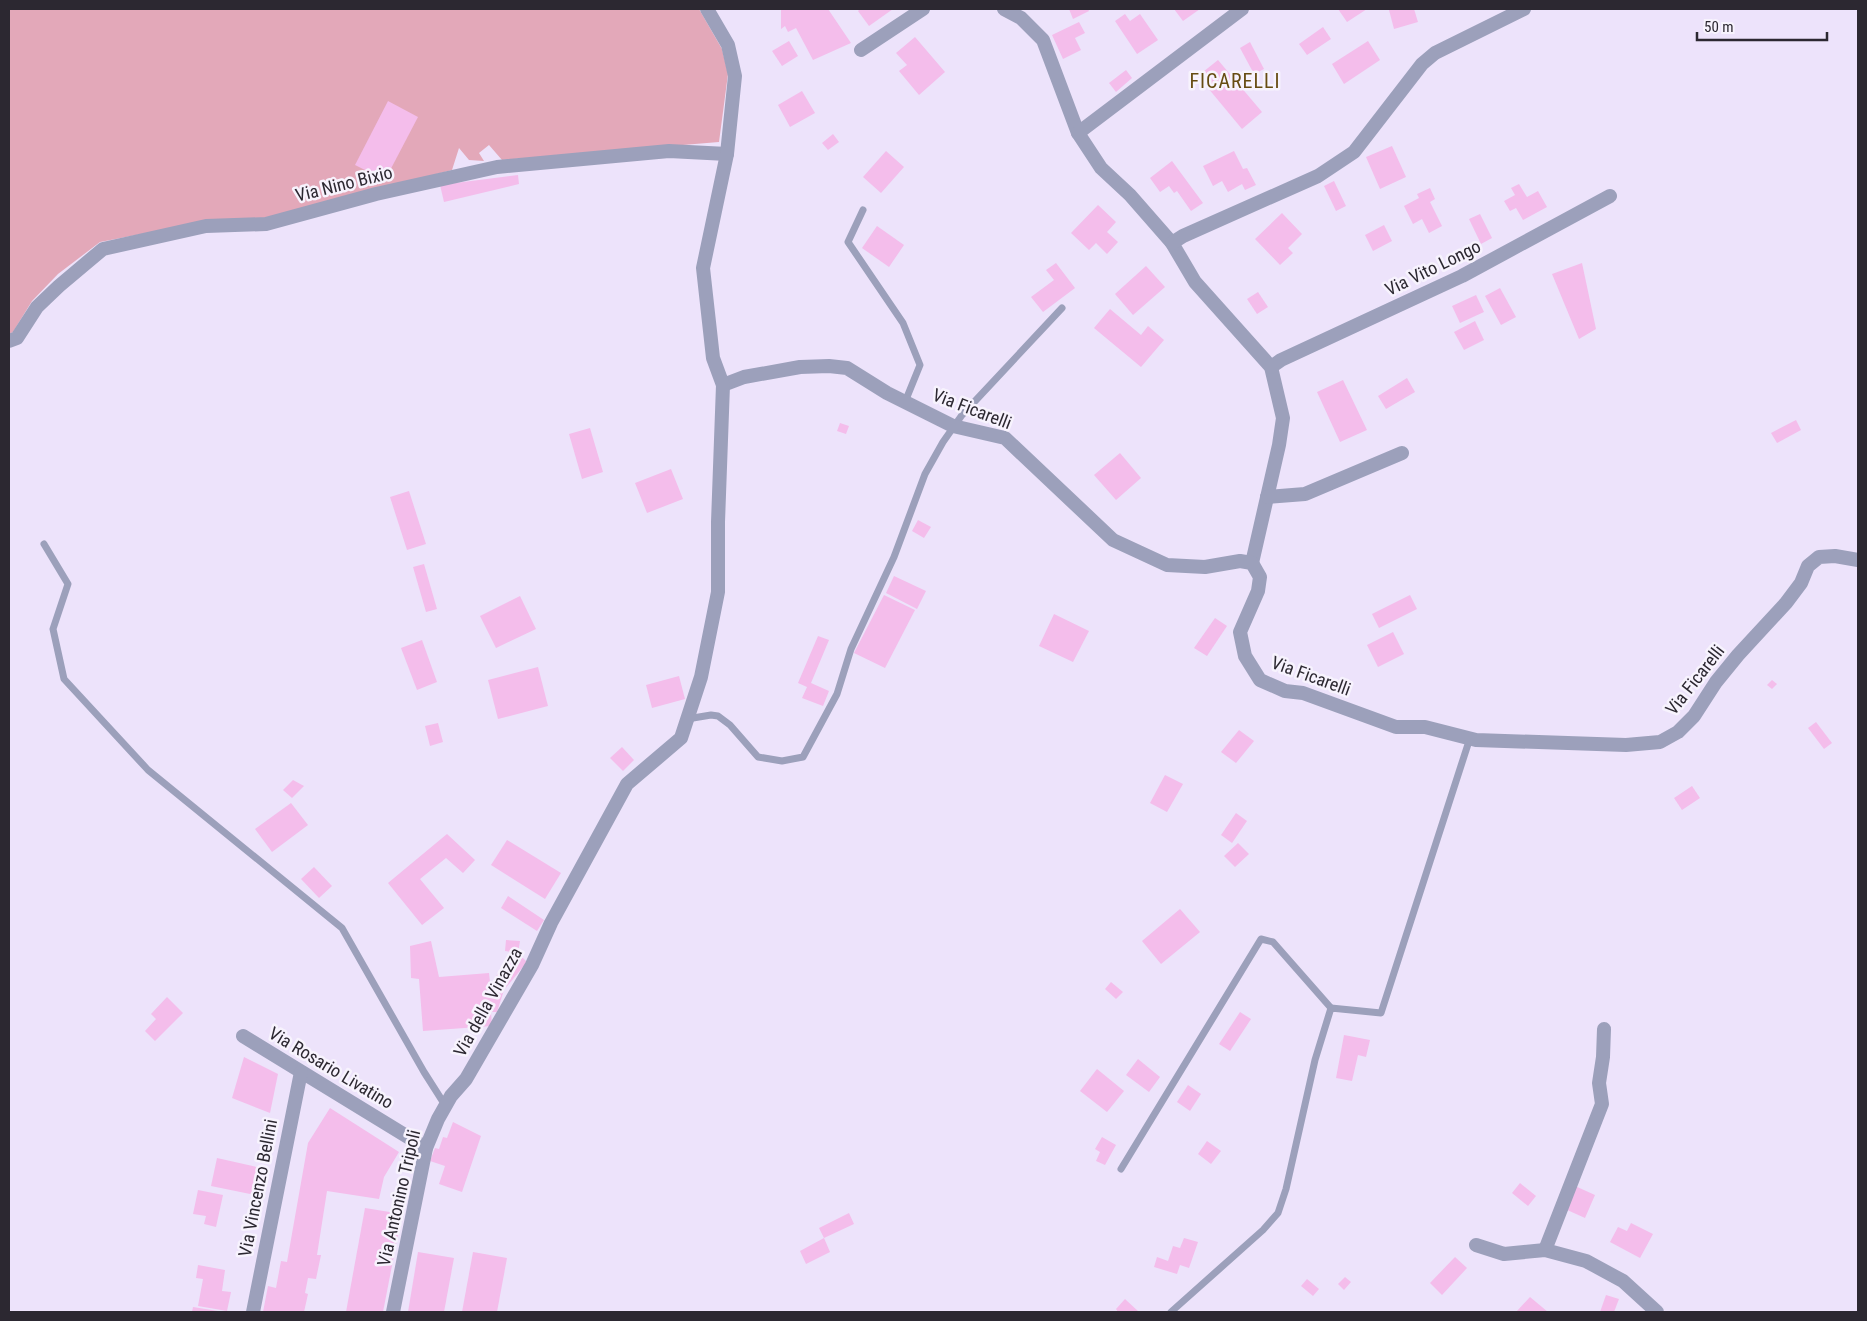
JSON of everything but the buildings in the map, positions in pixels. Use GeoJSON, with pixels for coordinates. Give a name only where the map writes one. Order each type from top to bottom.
{"type":"FeatureCollection","features":[{"type":"Feature","properties":{"kind":"street"},"geometry":{"type":"LineString","coordinates":[[707,9],[728,45],[736,76],[727,154],[703,268],[713,358],[723,385]]}},
{"type":"Feature","properties":{"kind":"street"},"geometry":{"type":"LineString","coordinates":[[861,50],[923,9]]}},
{"type":"Feature","properties":{"kind":"street"},"geometry":{"type":"LineString","coordinates":[[1004,9],[1021,18],[1043,40],[1078,133],[1101,168],[1130,195],[1172,243],[1195,282],[1271,367],[1283,418],[1280,444],[1252,563]]}},
{"type":"Feature","properties":{"kind":"street"},"geometry":{"type":"LineString","coordinates":[[1078,133],[1242,9]]}},
{"type":"Feature","properties":{"kind":"street"},"geometry":{"type":"LineString","coordinates":[[1172,243],[1183,236],[1318,176],[1354,152],[1422,64],[1428,59],[1524,9]]}},
{"type":"Feature","properties":{"kind":"street","name":"Via Nino Bixio"},"geometry":{"type":"LineString","coordinates":[[9,341],[18,338],[42,302],[103,249],[206,226],[266,224],[376,194],[497,167],[669,151],[727,154]]}},
{"type":"Feature","properties":{"kind":"street","name":"Via Vito Longo"},"geometry":{"type":"LineString","coordinates":[[1271,367],[1281,360],[1462,276],[1610,196]]}},
{"type":"Feature","properties":{"kind":"street","name":"Via Ficarelli"},"geometry":{"type":"LineString","coordinates":[[723,385],[753,375],[800,367],[829,366],[847,368],[904,402],[953,426],[1005,438],[1113,540],[1167,565],[1206,567],[1240,561],[1252,563],[1260,577],[1258,591],[1240,632],[1245,656],[1260,680],[1285,690],[1303,692],[1396,727],[1425,727],[1470,738],[1626,745],[1660,742],[1678,732],[1694,716],[1716,682],[1786,603],[1801,583],[1808,566],[1819,557],[1835,556],[1858,560]]}},
{"type":"Feature","properties":{"kind":"street","name":"Via della Vinazza"},"geometry":{"type":"LineString","coordinates":[[448,1101],[466,1079],[518,990],[532,965],[551,923],[627,784],[681,738],[701,677],[718,592],[718,522],[723,385]]}},
{"type":"Feature","properties":{"kind":"street"},"geometry":{"type":"LineString","coordinates":[[1267,497],[1305,494],[1402,453]]}},
{"type":"Feature","properties":{"kind":"street"},"geometry":{"type":"LineString","coordinates":[[1545,1250],[1602,1104],[1599,1083],[1603,1057],[1604,1029]]}},
{"type":"Feature","properties":{"kind":"street","name":"Via Rosario Livatino"},"geometry":{"type":"LineString","coordinates":[[243,1036],[426,1148]]}},
{"type":"Feature","properties":{"kind":"street","name":"Via Vincenzo Bellini"},"geometry":{"type":"LineString","coordinates":[[253,1312],[301,1072]]}},
{"type":"Feature","properties":{"kind":"street","name":"Via Antonino Tripoli"},"geometry":{"type":"LineString","coordinates":[[393,1312],[426,1148],[448,1101]]}},
{"type":"Feature","properties":{"kind":"street"},"geometry":{"type":"LineString","coordinates":[[1476,1245],[1504,1254],[1545,1250],[1586,1261],[1622,1281],[1656,1312]]}},
{"type":"Feature","properties":{"kind":"lane"},"geometry":{"type":"LineString","coordinates":[[863,210],[848,242],[903,323],[920,365],[904,402]]}},
{"type":"Feature","properties":{"kind":"lane"},"geometry":{"type":"LineString","coordinates":[[687,719],[711,715],[718,716],[730,725],[758,756],[782,761],[802,757],[837,694],[851,649],[894,557],[925,474],[953,426],[1062,308]]}},
{"type":"Feature","properties":{"kind":"lane"},"geometry":{"type":"LineString","coordinates":[[44,544],[68,584],[53,629],[64,679],[148,770],[342,928],[424,1072],[448,1101]]}},
{"type":"Feature","properties":{"kind":"lane"},"geometry":{"type":"LineString","coordinates":[[1121,1169],[1261,939],[1273,942],[1331,1008],[1381,1012],[1470,738]]}},
{"type":"Feature","properties":{"kind":"lane"},"geometry":{"type":"LineString","coordinates":[[1171,1312],[1262,1230],[1278,1213],[1286,1190],[1315,1060],[1331,1008]]}},
{"type":"Feature","properties":{"kind":"shaded area"},"geometry":{"type":"Polygon","coordinates":[[[9,9],[699,9],[722,49],[728,74],[719,142],[502,160],[489,145],[479,153],[484,161],[469,160],[459,148],[452,170],[267,218],[209,221],[100,242],[58,274],[32,301],[13,332],[9,334],[9,9]]]}},
{"type":"Feature","properties":{"kind":"district","name":"FICARELLI"},"geometry":{"type":"Point","coordinates":[1235,81]}}]}
